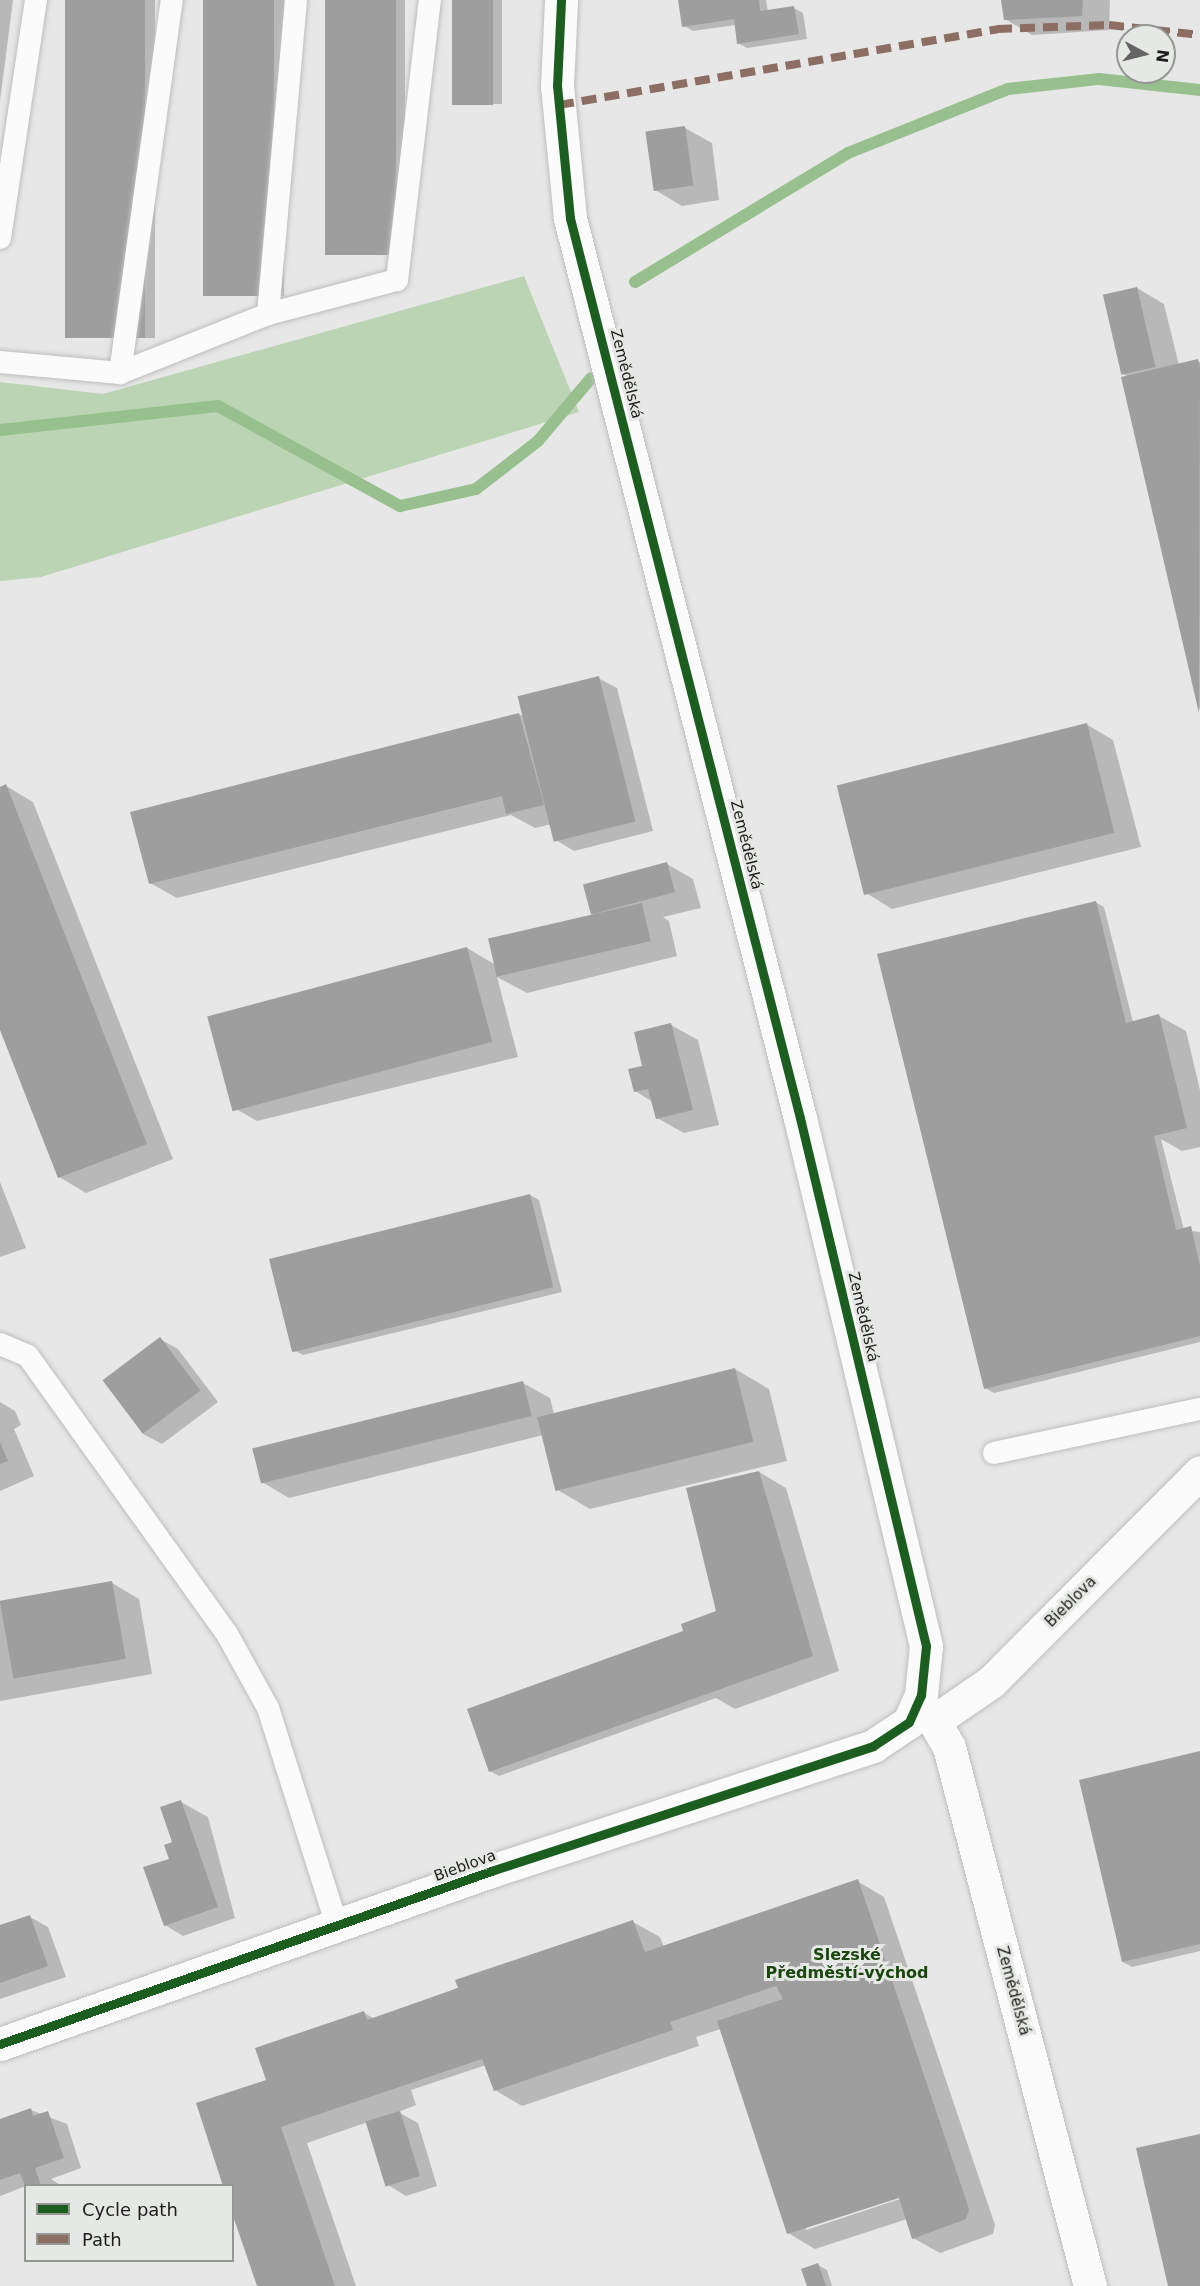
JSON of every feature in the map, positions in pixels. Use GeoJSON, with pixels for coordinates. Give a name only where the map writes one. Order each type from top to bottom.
{"type":"FeatureCollection","features":[{"type":"Feature","properties":{"kind":"street","name":"Zemědělská"},"geometry":{"type":"LineString","coordinates":[[561,0],[557,86],[570,218],[800,1118],[921,1623],[926,1646],[924,1708],[957,1774],[1090,2286]]}},
{"type":"Feature","properties":{"kind":"street","name":"Bieblova"},"geometry":{"type":"LineString","coordinates":[[0,2044],[337,1925],[873,1746],[894,1736],[924,1708],[991,1682],[1200,1472]]}},
{"type":"Feature","properties":{"kind":"lane"},"geometry":{"type":"LineString","coordinates":[[0,238],[36,0]]}},
{"type":"Feature","properties":{"kind":"lane"},"geometry":{"type":"LineString","coordinates":[[120,373],[172,0]]}},
{"type":"Feature","properties":{"kind":"lane"},"geometry":{"type":"LineString","coordinates":[[268,314],[296,0]]}},
{"type":"Feature","properties":{"kind":"lane"},"geometry":{"type":"LineString","coordinates":[[0,362],[120,373],[268,314],[397,280],[430,0]]}},
{"type":"Feature","properties":{"kind":"lane"},"geometry":{"type":"LineString","coordinates":[[0,1344],[28,1356],[227,1634],[268,1708],[337,1925]]}},
{"type":"Feature","properties":{"kind":"lane"},"geometry":{"type":"LineString","coordinates":[[994,1453],[1200,1409]]}},
{"type":"Feature","properties":{"kind":"green space"},"geometry":{"type":"Polygon","coordinates":[[[524,276],[579,412],[41,577],[0,581],[0,382],[103,394],[524,276]]]}},
{"type":"Feature","properties":{"kind":"building"},"geometry":{"type":"Polygon","coordinates":[[[65,0],[145,0],[145,338],[65,338],[65,0]]]}},
{"type":"Feature","properties":{"kind":"building"},"geometry":{"type":"Polygon","coordinates":[[[203,0],[274,0],[274,296],[203,296],[203,0]]]}},
{"type":"Feature","properties":{"kind":"building"},"geometry":{"type":"Polygon","coordinates":[[[325,0],[396,0],[396,255],[325,255],[325,0]]]}},
{"type":"Feature","properties":{"kind":"building"},"geometry":{"type":"Polygon","coordinates":[[[452,0],[493,0],[493,105],[452,105],[452,0]]]}},
{"type":"Feature","properties":{"kind":"building"},"geometry":{"type":"Polygon","coordinates":[[[678,0],[759,0],[760,11],[794,6],[799,34],[737,44],[734,19],[682,27],[678,0]]]}},
{"type":"Feature","properties":{"kind":"building"},"geometry":{"type":"Polygon","coordinates":[[[1001,0],[1083,0],[1082,16],[1004,20],[1001,0]]]}},
{"type":"Feature","properties":{"kind":"building"},"geometry":{"type":"Polygon","coordinates":[[[685,126],[693,185],[654,191],[645,132],[685,126]]]}},
{"type":"Feature","properties":{"kind":"building"},"geometry":{"type":"Polygon","coordinates":[[[1137,287],[1155,367],[1121,375],[1103,295],[1137,287]]]}},
{"type":"Feature","properties":{"kind":"building"},"geometry":{"type":"Polygon","coordinates":[[[1198,359],[1200,368],[1199,713],[1121,377],[1198,359]]]}},
{"type":"Feature","properties":{"kind":"building"},"geometry":{"type":"Polygon","coordinates":[[[599,676],[635,822],[554,842],[517,696],[599,676]]]}},
{"type":"Feature","properties":{"kind":"building"},"geometry":{"type":"Polygon","coordinates":[[[519,713],[544,805],[506,814],[502,796],[149,884],[130,812],[519,713]]]}},
{"type":"Feature","properties":{"kind":"building"},"geometry":{"type":"Polygon","coordinates":[[[1087,723],[1114,833],[864,895],[837,785],[1087,723]]]}},
{"type":"Feature","properties":{"kind":"building"},"geometry":{"type":"Polygon","coordinates":[[[6,784],[147,1144],[58,1178],[0,1030],[0,787],[6,784]]]}},
{"type":"Feature","properties":{"kind":"building"},"geometry":{"type":"Polygon","coordinates":[[[667,862],[675,892],[591,914],[583,885],[667,862]]]}},
{"type":"Feature","properties":{"kind":"building"},"geometry":{"type":"Polygon","coordinates":[[[1096,901],[1126,1023],[1159,1014],[1187,1128],[1154,1136],[1176,1230],[1191,1226],[1200,1265],[1200,1336],[984,1389],[877,954],[1096,901]]]}},
{"type":"Feature","properties":{"kind":"building"},"geometry":{"type":"Polygon","coordinates":[[[642,903],[651,941],[497,977],[488,939],[642,903]]]}},
{"type":"Feature","properties":{"kind":"building"},"geometry":{"type":"Polygon","coordinates":[[[467,947],[492,1042],[233,1111],[207,1017],[467,947]]]}},
{"type":"Feature","properties":{"kind":"building"},"geometry":{"type":"Polygon","coordinates":[[[671,1023],[693,1110],[656,1119],[648,1089],[634,1092],[628,1069],[642,1066],[634,1032],[671,1023]]]}},
{"type":"Feature","properties":{"kind":"building"},"geometry":{"type":"Polygon","coordinates":[[[530,1194],[553,1287],[292,1352],[269,1259],[530,1194]]]}},
{"type":"Feature","properties":{"kind":"building"},"geometry":{"type":"Polygon","coordinates":[[[160,1337],[200,1391],[143,1434],[102,1380],[160,1337]]]}},
{"type":"Feature","properties":{"kind":"building"},"geometry":{"type":"Polygon","coordinates":[[[735,1368],[753,1442],[555,1491],[537,1417],[735,1368]]]}},
{"type":"Feature","properties":{"kind":"building"},"geometry":{"type":"Polygon","coordinates":[[[523,1381],[532,1416],[261,1483],[252,1448],[523,1381]]]}},
{"type":"Feature","properties":{"kind":"building"},"geometry":{"type":"Polygon","coordinates":[[[0,1442],[8,1461],[0,1464],[0,1442]]]}},
{"type":"Feature","properties":{"kind":"building"},"geometry":{"type":"Polygon","coordinates":[[[759,1471],[813,1656],[489,1772],[467,1709],[683,1631],[681,1624],[716,1611],[686,1488],[759,1471]]]}},
{"type":"Feature","properties":{"kind":"building"},"geometry":{"type":"Polygon","coordinates":[[[112,1581],[126,1659],[13,1679],[0,1601],[112,1581]]]}},
{"type":"Feature","properties":{"kind":"building"},"geometry":{"type":"Polygon","coordinates":[[[1200,1751],[1200,1944],[1122,1962],[1079,1780],[1200,1751]]]}},
{"type":"Feature","properties":{"kind":"building"},"geometry":{"type":"Polygon","coordinates":[[[181,1800],[218,1907],[164,1926],[143,1867],[169,1859],[164,1845],[172,1842],[160,1807],[181,1800]]]}},
{"type":"Feature","properties":{"kind":"building"},"geometry":{"type":"Polygon","coordinates":[[[858,1879],[969,2209],[966,2219],[912,2239],[899,2198],[787,2234],[717,2021],[783,1999],[776,1986],[670,2022],[673,2030],[494,2091],[482,2059],[281,2127],[335,2286],[257,2286],[234,2219],[234,2184],[222,2184],[196,2103],[266,2080],[255,2048],[364,2011],[367,2020],[458,1988],[455,1980],[633,1920],[645,1952],[858,1879]]]}},
{"type":"Feature","properties":{"kind":"building"},"geometry":{"type":"Polygon","coordinates":[[[30,1915],[48,1966],[0,1983],[0,1925],[30,1915]]]}},
{"type":"Feature","properties":{"kind":"building"},"geometry":{"type":"Polygon","coordinates":[[[31,2108],[33,2116],[48,2111],[64,2158],[35,2168],[40,2184],[24,2184],[20,2173],[0,2180],[0,2119],[31,2108]]]}},
{"type":"Feature","properties":{"kind":"building"},"geometry":{"type":"Polygon","coordinates":[[[400,2111],[420,2176],[385,2187],[366,2122],[400,2111]]]}},
{"type":"Feature","properties":{"kind":"building"},"geometry":{"type":"Polygon","coordinates":[[[1200,2134],[1200,2286],[1168,2286],[1136,2148],[1200,2134]]]}},
{"type":"Feature","properties":{"kind":"building"},"geometry":{"type":"Polygon","coordinates":[[[818,2263],[826,2286],[807,2286],[801,2269],[818,2263]]]}},
{"type":"Feature","properties":{"kind":"waterway"},"geometry":{"type":"LineString","coordinates":[[635,282],[848,153],[1008,89],[1099,79],[1200,90]]}},
{"type":"Feature","properties":{"kind":"waterway"},"geometry":{"type":"LineString","coordinates":[[0,430],[218,406],[400,506],[476,489],[538,441],[591,378]]}},
{"type":"Feature","properties":{"kind":"marked path"},"geometry":{"type":"LineString","coordinates":[[559,105],[997,29],[1109,25],[1200,35]]}},
{"type":"Feature","properties":{"kind":"cycle path"},"geometry":{"type":"LineString","coordinates":[[0,2044],[491,1871],[873,1746],[909,1722],[921,1695],[926,1646],[800,1118],[570,218],[557,86],[561,0]]}},
{"type":"Feature","properties":{"kind":"district","name":"Slezské Předměstí-východ"},"geometry":{"type":"Point","coordinates":[847,1964]}}]}
